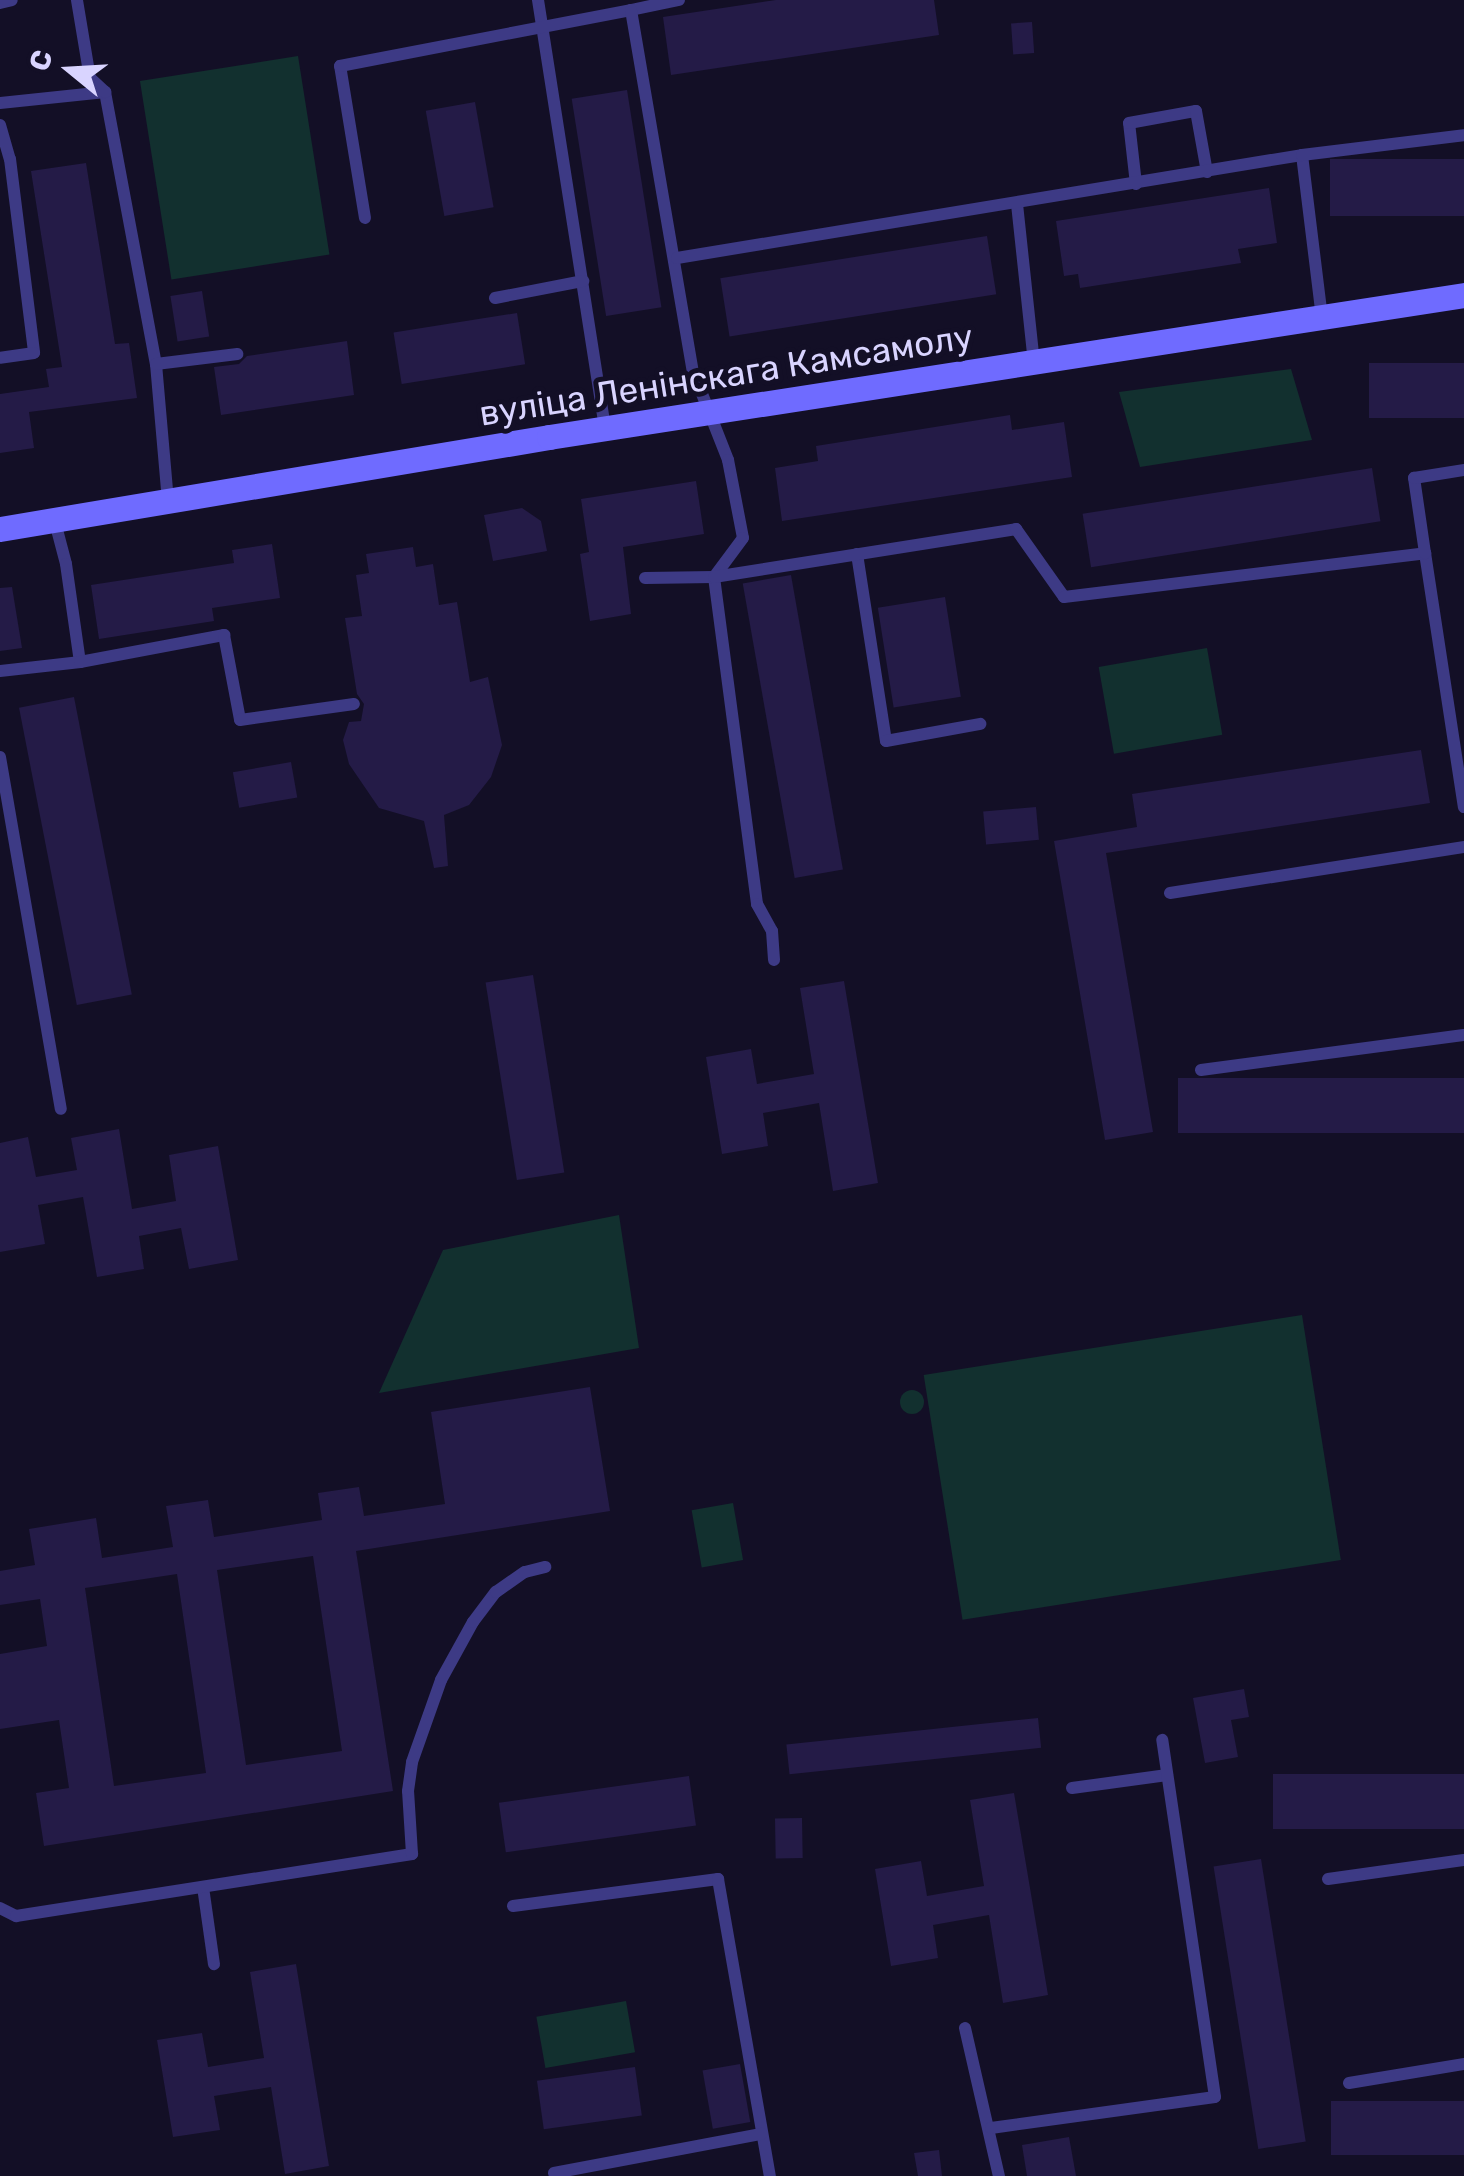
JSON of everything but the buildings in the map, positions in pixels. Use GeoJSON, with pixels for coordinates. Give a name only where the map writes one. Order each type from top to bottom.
{"type":"FeatureCollection","features":[{"type":"Feature","properties":{"kind":"main road","name":"вуліца Ленінскага Камсамолу"},"geometry":{"type":"LineString","coordinates":[[0,530],[606,428],[1464,295]]}},
{"type":"Feature","properties":{"kind":"lane"},"geometry":{"type":"LineString","coordinates":[[0,2],[12,0]]}},
{"type":"Feature","properties":{"kind":"lane"},"geometry":{"type":"LineString","coordinates":[[78,0],[90,78],[106,92],[156,364],[168,501]]}},
{"type":"Feature","properties":{"kind":"lane"},"geometry":{"type":"LineString","coordinates":[[538,0],[606,428]]}},
{"type":"Feature","properties":{"kind":"lane"},"geometry":{"type":"LineString","coordinates":[[366,218],[340,66],[679,0]]}},
{"type":"Feature","properties":{"kind":"lane"},"geometry":{"type":"LineString","coordinates":[[631,10],[694,371],[728,460],[742,538],[714,576],[757,904],[772,931],[774,960]]}},
{"type":"Feature","properties":{"kind":"lane"},"geometry":{"type":"LineString","coordinates":[[0,103],[106,92]]}},
{"type":"Feature","properties":{"kind":"lane"},"geometry":{"type":"LineString","coordinates":[[1136,184],[1129,123],[1196,111],[1207,172]]}},
{"type":"Feature","properties":{"kind":"lane"},"geometry":{"type":"LineString","coordinates":[[0,125],[10,158],[34,353],[0,358]]}},
{"type":"Feature","properties":{"kind":"lane"},"geometry":{"type":"LineString","coordinates":[[677,258],[1302,155],[1464,135]]}},
{"type":"Feature","properties":{"kind":"lane"},"geometry":{"type":"LineString","coordinates":[[1302,155],[1322,319]]}},
{"type":"Feature","properties":{"kind":"lane"},"geometry":{"type":"LineString","coordinates":[[1017,204],[1034,362]]}},
{"type":"Feature","properties":{"kind":"lane"},"geometry":{"type":"LineString","coordinates":[[495,298],[584,282]]}},
{"type":"Feature","properties":{"kind":"lane"},"geometry":{"type":"LineString","coordinates":[[156,364],[238,354]]}},
{"type":"Feature","properties":{"kind":"lane"},"geometry":{"type":"LineString","coordinates":[[1464,470],[1414,478],[1464,806]]}},
{"type":"Feature","properties":{"kind":"lane"},"geometry":{"type":"LineString","coordinates":[[55,522],[66,564],[80,662]]}},
{"type":"Feature","properties":{"kind":"lane"},"geometry":{"type":"LineString","coordinates":[[645,578],[714,576],[1016,529],[1064,598],[1425,553]]}},
{"type":"Feature","properties":{"kind":"lane"},"geometry":{"type":"LineString","coordinates":[[857,554],[886,741],[980,724]]}},
{"type":"Feature","properties":{"kind":"lane"},"geometry":{"type":"LineString","coordinates":[[0,671],[80,662],[224,635],[240,720],[354,704]]}},
{"type":"Feature","properties":{"kind":"lane"},"geometry":{"type":"LineString","coordinates":[[0,757],[61,1110]]}},
{"type":"Feature","properties":{"kind":"lane"},"geometry":{"type":"LineString","coordinates":[[1170,893],[1464,847]]}},
{"type":"Feature","properties":{"kind":"lane"},"geometry":{"type":"LineString","coordinates":[[1200,1070],[1464,1035]]}},
{"type":"Feature","properties":{"kind":"lane"},"geometry":{"type":"LineString","coordinates":[[0,1908],[16,1916],[412,1854],[408,1791],[412,1762],[441,1680],[472,1622],[496,1592],[525,1572],[545,1567]]}},
{"type":"Feature","properties":{"kind":"lane"},"geometry":{"type":"LineString","coordinates":[[991,2128],[1215,2097],[1162,1740]]}},
{"type":"Feature","properties":{"kind":"lane"},"geometry":{"type":"LineString","coordinates":[[1072,1788],[1168,1775]]}},
{"type":"Feature","properties":{"kind":"lane"},"geometry":{"type":"LineString","coordinates":[[1328,1879],[1464,1860]]}},
{"type":"Feature","properties":{"kind":"lane"},"geometry":{"type":"LineString","coordinates":[[513,1906],[718,1879],[770,2176]]}},
{"type":"Feature","properties":{"kind":"lane"},"geometry":{"type":"LineString","coordinates":[[203,1886],[214,1964]]}},
{"type":"Feature","properties":{"kind":"lane"},"geometry":{"type":"LineString","coordinates":[[965,2028],[999,2176]]}},
{"type":"Feature","properties":{"kind":"lane"},"geometry":{"type":"LineString","coordinates":[[1349,2083],[1464,2064]]}},
{"type":"Feature","properties":{"kind":"lane"},"geometry":{"type":"LineString","coordinates":[[554,2172],[761,2134]]}},
{"type":"Feature","properties":{"kind":"green space"},"geometry":{"type":"Polygon","coordinates":[[[298,56],[329,255],[171,280],[140,81],[298,56]]]}},
{"type":"Feature","properties":{"kind":"green space"},"geometry":{"type":"Polygon","coordinates":[[[1291,369],[1312,440],[1140,467],[1119,392],[1291,369]]]}},
{"type":"Feature","properties":{"kind":"green space"},"geometry":{"type":"Polygon","coordinates":[[[1207,648],[1222,735],[1114,754],[1099,667],[1207,648]]]}},
{"type":"Feature","properties":{"kind":"green space"},"geometry":{"type":"Polygon","coordinates":[[[619,1215],[639,1348],[379,1393],[443,1250],[619,1215]]]}},
{"type":"Feature","properties":{"kind":"green space"},"geometry":{"type":"Polygon","coordinates":[[[1302,1315],[1341,1560],[963,1620],[924,1375],[1302,1315]]]}},
{"type":"Feature","properties":{"kind":"green space"},"geometry":{"type":"Polygon","coordinates":[[[912,1390],[924,1402],[912,1414],[900,1402],[912,1390]]]}},
{"type":"Feature","properties":{"kind":"green space"},"geometry":{"type":"Polygon","coordinates":[[[733,1503],[743,1560],[702,1567],[692,1510],[733,1503]]]}},
{"type":"Feature","properties":{"kind":"green space"},"geometry":{"type":"Polygon","coordinates":[[[626,2001],[635,2052],[545,2068],[536,2017],[626,2001]]]}}]}
